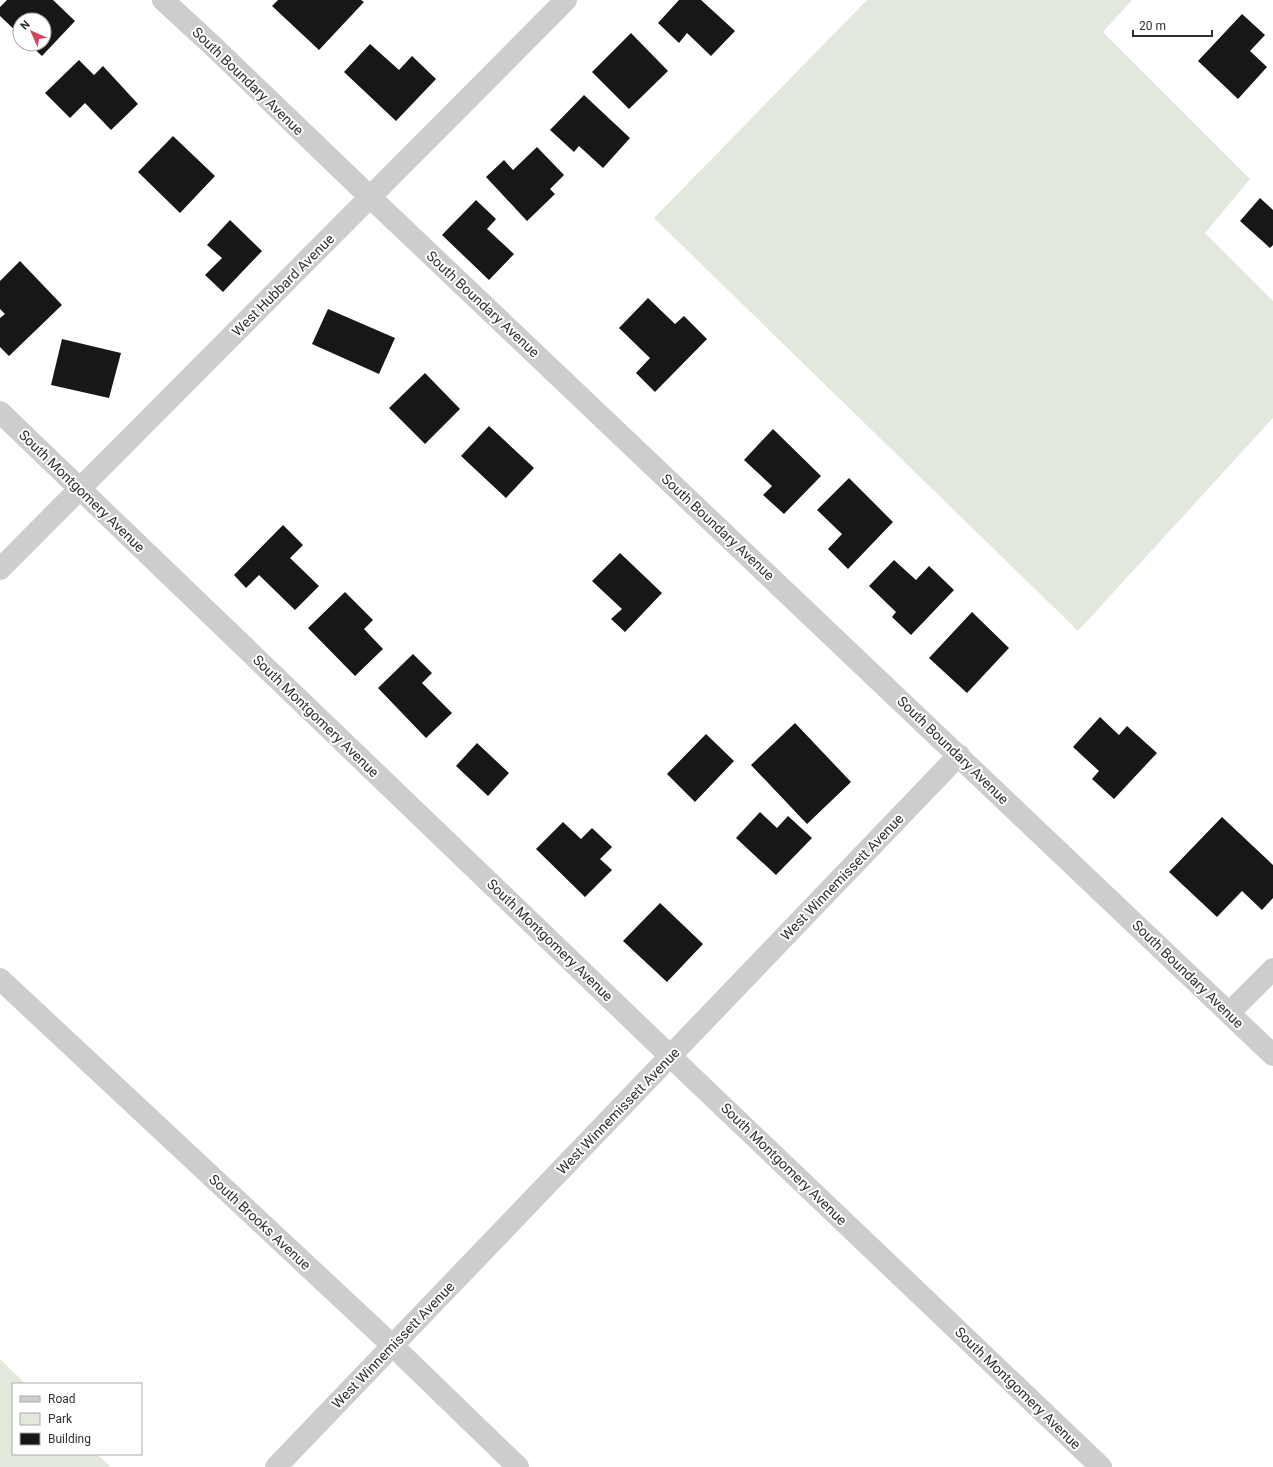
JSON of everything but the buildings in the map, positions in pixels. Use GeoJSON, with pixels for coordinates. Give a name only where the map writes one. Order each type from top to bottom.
{"type":"FeatureCollection","features":[{"type":"Feature","properties":{"kind":"street","name":"South Boundary Avenue"},"geometry":{"type":"LineString","coordinates":[[163,0],[1273,1055]]}},
{"type":"Feature","properties":{"kind":"street","name":"West Hubbard Avenue"},"geometry":{"type":"LineString","coordinates":[[0,570],[566,0]]}},
{"type":"Feature","properties":{"kind":"street","name":"South Montgomery Avenue"},"geometry":{"type":"LineString","coordinates":[[0,412],[670,1056],[1101,1467]]}},
{"type":"Feature","properties":{"kind":"street","name":"West Winnemissett Avenue"},"geometry":{"type":"LineString","coordinates":[[276,1467],[959,755]]}},
{"type":"Feature","properties":{"kind":"street"},"geometry":{"type":"LineString","coordinates":[[1229,1013],[1273,968]]}},
{"type":"Feature","properties":{"kind":"street","name":"South Brooks Avenue"},"geometry":{"type":"LineString","coordinates":[[0,979],[393,1346],[518,1467]]}},
{"type":"Feature","properties":{"kind":"green space"},"geometry":{"type":"Polygon","coordinates":[[[867,0],[1132,0],[1103,32],[1250,179],[1205,233],[1273,301],[1273,418],[1078,631],[654,218],[867,0]]]}},
{"type":"Feature","properties":{"kind":"green space"},"geometry":{"type":"Polygon","coordinates":[[[0,1359],[25,1383],[12,1383],[12,1455],[98,1455],[111,1467],[0,1467],[0,1359]]]}}]}
